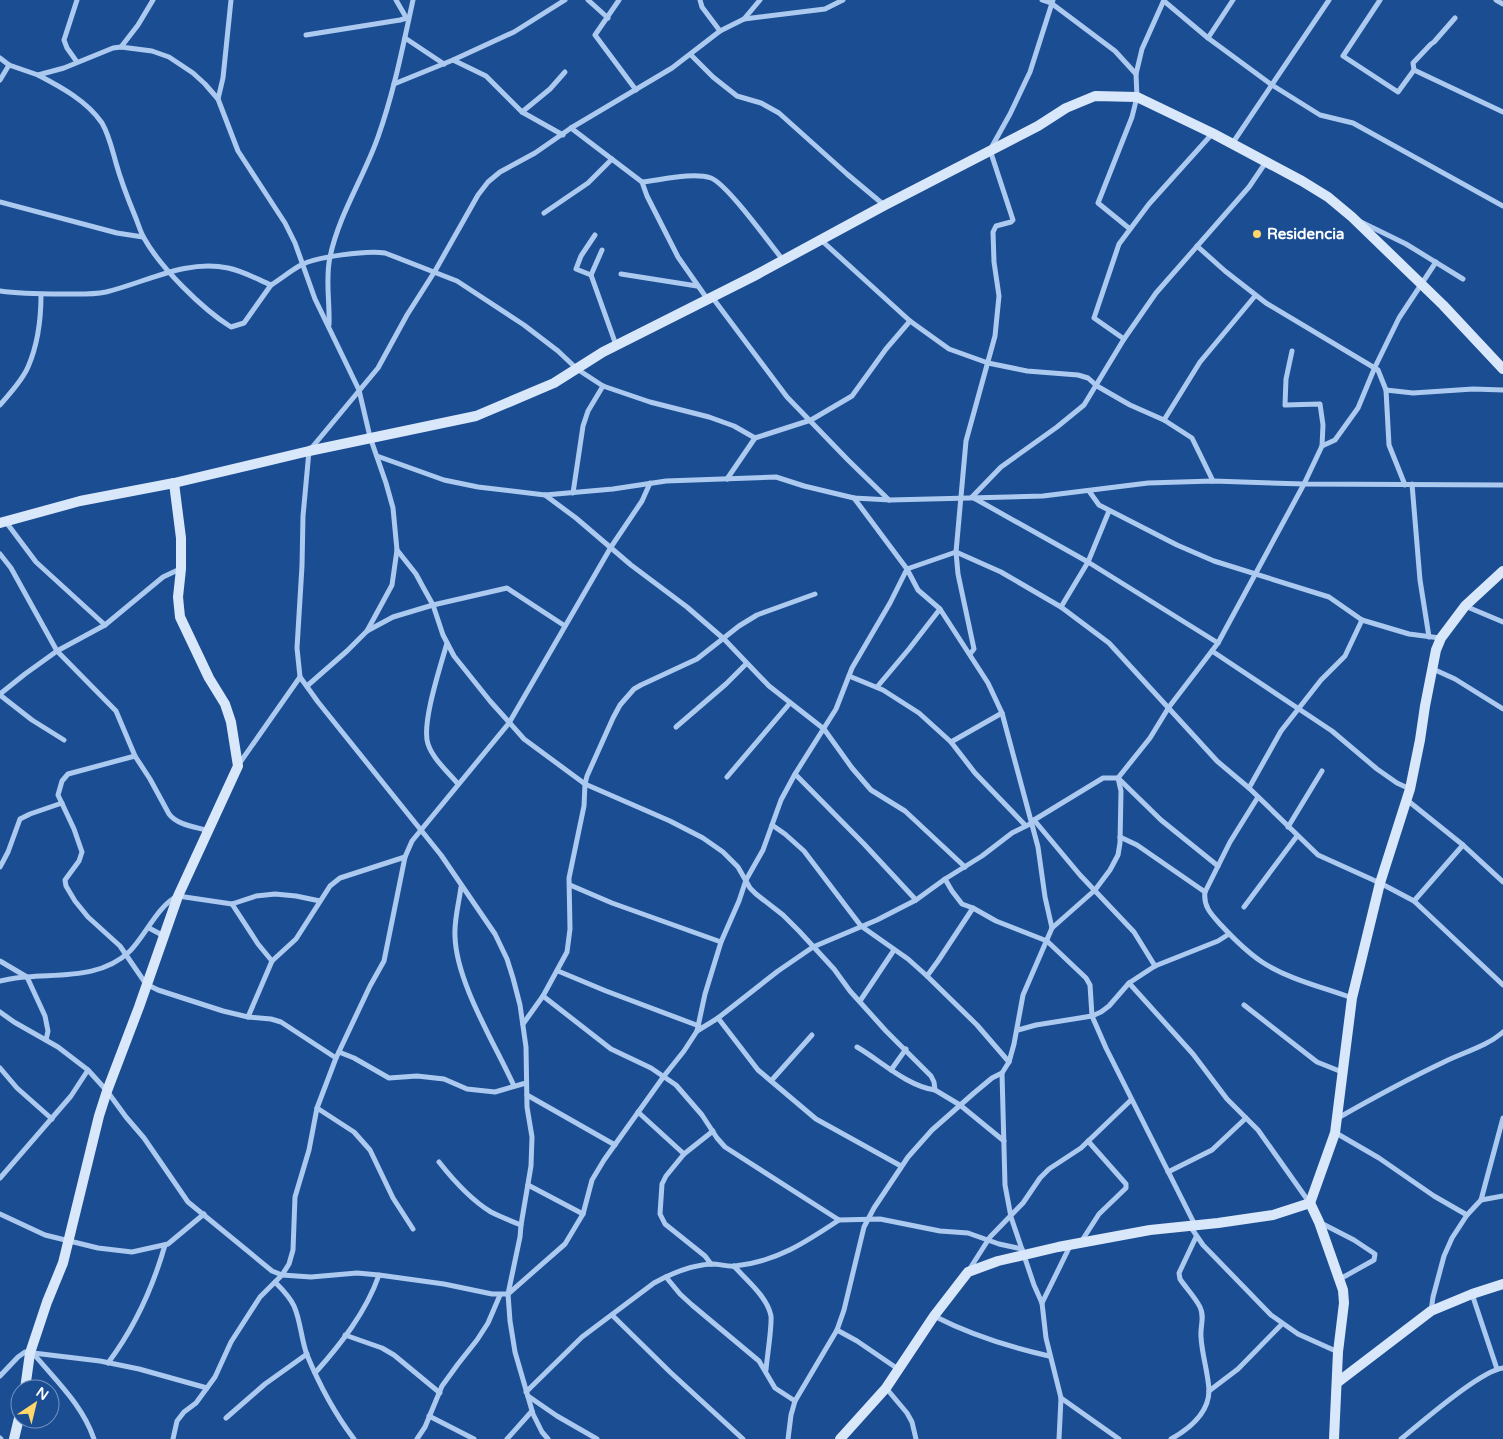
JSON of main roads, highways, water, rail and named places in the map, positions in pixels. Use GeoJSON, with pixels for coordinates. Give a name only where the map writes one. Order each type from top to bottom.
{"type":"FeatureCollection","features":[{"type":"Feature","properties":{"kind":"place","name":"Residencia"},"geometry":{"type":"Point","coordinates":[1257,234]}}]}
